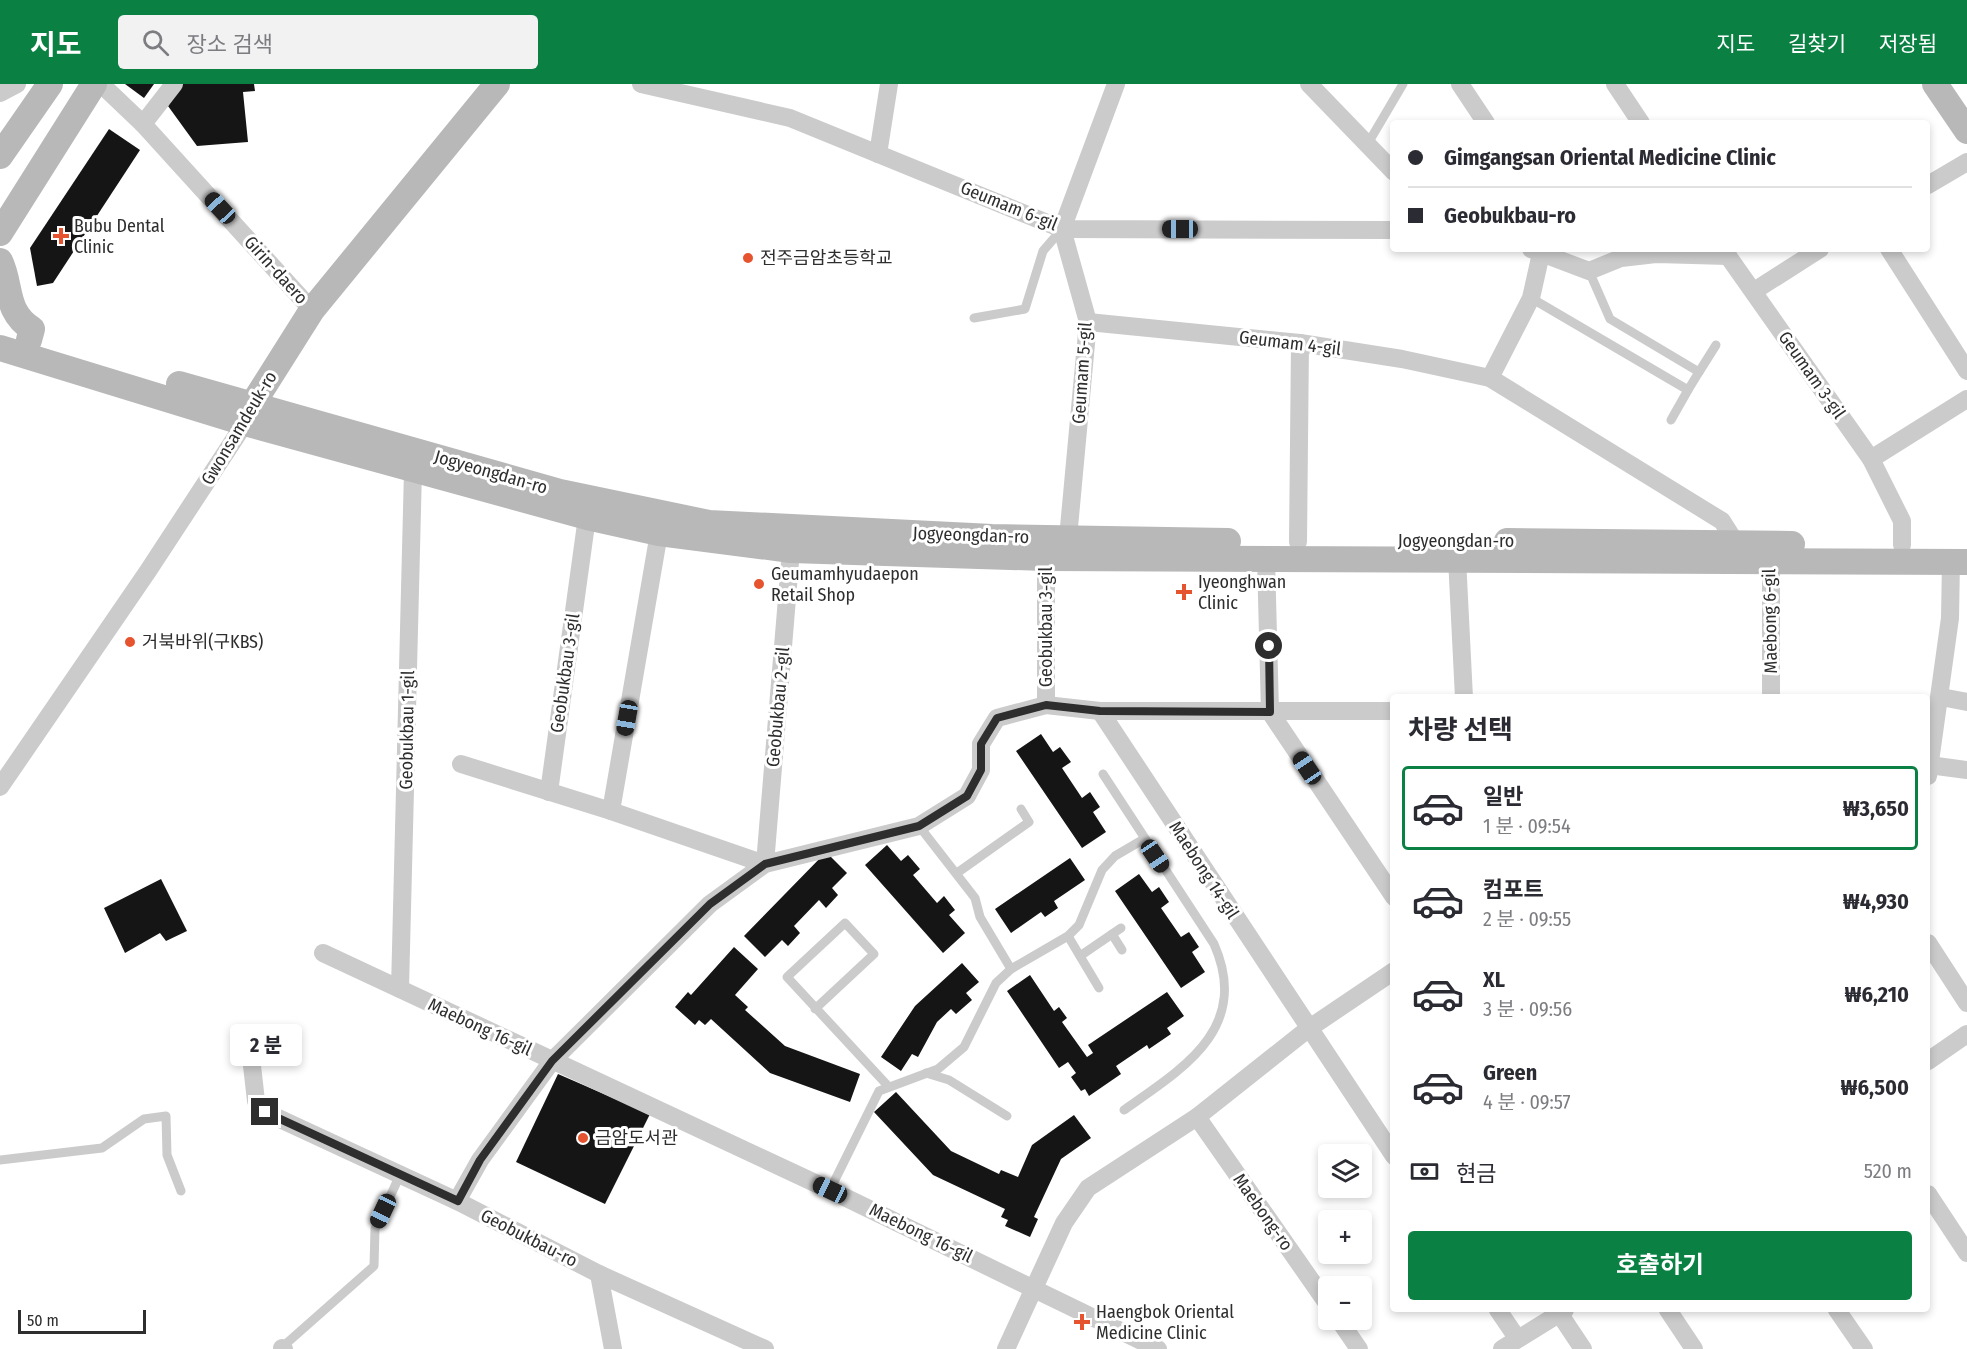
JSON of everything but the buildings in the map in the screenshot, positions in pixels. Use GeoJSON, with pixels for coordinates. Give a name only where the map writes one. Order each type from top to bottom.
{"type":"FeatureCollection","features":[{"type":"Feature","properties":{"kind":"street"},"geometry":{"type":"LineString","coordinates":[[0,93],[17,84]]}},
{"type":"Feature","properties":{"kind":"street"},"geometry":{"type":"LineString","coordinates":[[0,156],[50,84]]}},
{"type":"Feature","properties":{"kind":"street"},"geometry":{"type":"LineString","coordinates":[[0,233],[94,84]]}},
{"type":"Feature","properties":{"kind":"street","name":"Girin-daero"},"geometry":{"type":"LineString","coordinates":[[101,84],[143,124],[312,310]]}},
{"type":"Feature","properties":{"kind":"street"},"geometry":{"type":"LineString","coordinates":[[143,124],[174,84]]}},
{"type":"Feature","properties":{"kind":"street","name":"Gwonsamdeuk-ro"},"geometry":{"type":"LineString","coordinates":[[0,786],[148,571],[312,310],[497,84]]}},
{"type":"Feature","properties":{"kind":"street","name":"Geumam 6-gil"},"geometry":{"type":"LineString","coordinates":[[641,84],[789,118],[1062,229],[1390,230]]}},
{"type":"Feature","properties":{"kind":"street"},"geometry":{"type":"LineString","coordinates":[[878,154],[889,84]]}},
{"type":"Feature","properties":{"kind":"street"},"geometry":{"type":"LineString","coordinates":[[1062,229],[1116,84]]}},
{"type":"Feature","properties":{"kind":"street"},"geometry":{"type":"LineString","coordinates":[[1309,84],[1390,168]]}},
{"type":"Feature","properties":{"kind":"street"},"geometry":{"type":"LineString","coordinates":[[1460,84],[1484,120]]}},
{"type":"Feature","properties":{"kind":"street"},"geometry":{"type":"LineString","coordinates":[[1615,84],[1633,120]]}},
{"type":"Feature","properties":{"kind":"street"},"geometry":{"type":"LineString","coordinates":[[1935,84],[1967,131]]}},
{"type":"Feature","properties":{"kind":"street"},"geometry":{"type":"LineString","coordinates":[[1930,184],[1967,162]]}},
{"type":"Feature","properties":{"kind":"street","name":"Geumam 5-gil"},"geometry":{"type":"LineString","coordinates":[[1062,229],[1088,322],[1068,538]]}},
{"type":"Feature","properties":{"kind":"street"},"geometry":{"type":"LineString","coordinates":[[1490,378],[1531,298],[1538,252]]}},
{"type":"Feature","properties":{"kind":"street"},"geometry":{"type":"LineString","coordinates":[[1543,252],[1590,271]]}},
{"type":"Feature","properties":{"kind":"street","name":"Geumam 3-gil"},"geometry":{"type":"LineString","coordinates":[[1590,271],[1621,258],[1656,254],[1725,252],[1871,459],[1902,521],[1902,545]]}},
{"type":"Feature","properties":{"kind":"street"},"geometry":{"type":"LineString","coordinates":[[1754,291],[1815,252]]}},
{"type":"Feature","properties":{"kind":"street"},"geometry":{"type":"LineString","coordinates":[[1891,252],[1967,370]]}},
{"type":"Feature","properties":{"kind":"street"},"geometry":{"type":"LineString","coordinates":[[0,261],[9,300],[22,323],[32,329],[29,340]]}},
{"type":"Feature","properties":{"kind":"street","name":"Geumam 4-gil"},"geometry":{"type":"LineString","coordinates":[[1088,322],[1300,343],[1402,359],[1490,378],[1722,521],[1736,543]]}},
{"type":"Feature","properties":{"kind":"street","name":"Jogyeongdan-ro"},"geometry":{"type":"LineString","coordinates":[[1,346],[29,340],[413,470],[587,517],[659,533],[791,550],[1046,558],[1457,558],[1771,553],[1962,556]]}},
{"type":"Feature","properties":{"kind":"street"},"geometry":{"type":"LineString","coordinates":[[1298,542],[1300,343]]}},
{"type":"Feature","properties":{"kind":"street","name":"Jogyeongdan-ro"},"geometry":{"type":"LineString","coordinates":[[1,346],[248,414],[560,492],[709,523],[1068,538],[1298,542],[1736,543],[1771,553],[1902,545],[1962,556]]}},
{"type":"Feature","properties":{"kind":"street"},"geometry":{"type":"LineString","coordinates":[[1871,459],[1967,399]]}},
{"type":"Feature","properties":{"kind":"street","name":"Geobukbau 1-gil"},"geometry":{"type":"LineString","coordinates":[[400,989],[413,470]]}},
{"type":"Feature","properties":{"kind":"street","name":"Geobukbau 3-gil"},"geometry":{"type":"LineString","coordinates":[[549,792],[587,517]]}},
{"type":"Feature","properties":{"kind":"street"},"geometry":{"type":"LineString","coordinates":[[612,811],[659,533]]}},
{"type":"Feature","properties":{"kind":"street"},"geometry":{"type":"LineString","coordinates":[[1046,558],[1068,538]]}},
{"type":"Feature","properties":{"kind":"street","name":"Geobukbau 2-gil"},"geometry":{"type":"LineString","coordinates":[[765,864],[791,550]]}},
{"type":"Feature","properties":{"kind":"street","name":"Maebong 6-gil"},"geometry":{"type":"LineString","coordinates":[[1771,553],[1771,694]]}},
{"type":"Feature","properties":{"kind":"street"},"geometry":{"type":"LineString","coordinates":[[1930,759],[1941,697],[1959,620],[1962,556]]}},
{"type":"Feature","properties":{"kind":"street","name":"Geobukbau 3-gil"},"geometry":{"type":"LineString","coordinates":[[458,1201],[480,1160],[552,1061],[710,904],[765,864],[919,826],[967,796],[981,770],[981,744],[997,718],[1046,705],[1046,558]]}},
{"type":"Feature","properties":{"kind":"street","name":"Jogyeongdan-ro"},"geometry":{"type":"LineString","coordinates":[[1457,558],[1464,694]]}},
{"type":"Feature","properties":{"kind":"street"},"geometry":{"type":"LineString","coordinates":[[1266,559],[1270,712],[1390,891]]}},
{"type":"Feature","properties":{"kind":"street"},"geometry":{"type":"LineString","coordinates":[[1941,697],[1967,702]]}},
{"type":"Feature","properties":{"kind":"street"},"geometry":{"type":"LineString","coordinates":[[1046,705],[1100,711],[1390,711]]}},
{"type":"Feature","properties":{"kind":"street","name":"Maebong 14-gil"},"geometry":{"type":"LineString","coordinates":[[1100,711],[1390,1150]]}},
{"type":"Feature","properties":{"kind":"street"},"geometry":{"type":"LineString","coordinates":[[461,764],[612,811],[765,864]]}},
{"type":"Feature","properties":{"kind":"street"},"geometry":{"type":"LineString","coordinates":[[1930,770],[1967,770]]}},
{"type":"Feature","properties":{"kind":"street"},"geometry":{"type":"LineString","coordinates":[[1930,946],[1967,1003]]}},
{"type":"Feature","properties":{"kind":"street","name":"Maebong 16-gil"},"geometry":{"type":"LineString","coordinates":[[323,952],[830,1190],[1158,1349]]}},
{"type":"Feature","properties":{"kind":"street"},"geometry":{"type":"LineString","coordinates":[[1006,1349],[1064,1222],[1088,1188],[1197,1117],[1308,1029],[1390,974]]}},
{"type":"Feature","properties":{"kind":"street"},"geometry":{"type":"LineString","coordinates":[[1930,1060],[1967,1034]]}},
{"type":"Feature","properties":{"kind":"street","name":"Geobukbau-ro"},"geometry":{"type":"LineString","coordinates":[[249,1039],[256,1101],[265,1112],[458,1201],[599,1274],[765,1349]]}},
{"type":"Feature","properties":{"kind":"street","name":"Maebong-ro"},"geometry":{"type":"LineString","coordinates":[[1197,1117],[1318,1290]]}},
{"type":"Feature","properties":{"kind":"street"},"geometry":{"type":"LineString","coordinates":[[1930,1197],[1967,1253]]}},
{"type":"Feature","properties":{"kind":"street"},"geometry":{"type":"LineString","coordinates":[[599,1274],[614,1349]]}},
{"type":"Feature","properties":{"kind":"street"},"geometry":{"type":"LineString","coordinates":[[1499,1312],[1517,1338]]}},
{"type":"Feature","properties":{"kind":"street"},"geometry":{"type":"LineString","coordinates":[[1502,1349],[1560,1312]]}},
{"type":"Feature","properties":{"kind":"street"},"geometry":{"type":"LineString","coordinates":[[1563,1312],[1583,1349]]}},
{"type":"Feature","properties":{"kind":"street"},"geometry":{"type":"LineString","coordinates":[[1669,1312],[1694,1349]]}},
{"type":"Feature","properties":{"kind":"street"},"geometry":{"type":"LineString","coordinates":[[1838,1312],[1864,1349]]}},
{"type":"Feature","properties":{"kind":"street"},"geometry":{"type":"LineString","coordinates":[[1346,1330],[1359,1349]]}},
{"type":"Feature","properties":{"kind":"lane"},"geometry":{"type":"LineString","coordinates":[[1367,145],[1402,84]]}},
{"type":"Feature","properties":{"kind":"lane"},"geometry":{"type":"LineString","coordinates":[[974,318],[1025,309],[1043,251],[1062,229]]}},
{"type":"Feature","properties":{"kind":"lane"},"geometry":{"type":"LineString","coordinates":[[1590,271],[1610,320],[1699,372]]}},
{"type":"Feature","properties":{"kind":"lane"},"geometry":{"type":"LineString","coordinates":[[1531,298],[1688,390]]}},
{"type":"Feature","properties":{"kind":"lane"},"geometry":{"type":"LineString","coordinates":[[1671,420],[1716,345]]}},
{"type":"Feature","properties":{"kind":"lane"},"geometry":{"type":"LineString","coordinates":[[1103,774],[1214,944],[1221,960],[1225,980],[1224,1002],[1218,1023],[1208,1043],[1192,1061],[1124,1110]]}},
{"type":"Feature","properties":{"kind":"lane"},"geometry":{"type":"LineString","coordinates":[[957,873],[1029,822],[1021,809]]}},
{"type":"Feature","properties":{"kind":"lane"},"geometry":{"type":"LineString","coordinates":[[919,826],[975,898],[984,925],[1011,969]]}},
{"type":"Feature","properties":{"kind":"lane"},"geometry":{"type":"LineString","coordinates":[[830,1190],[879,1091],[938,1069],[964,1047],[976,1029],[989,995],[1011,969],[1068,936],[1079,924],[1102,870],[1115,856],[1144,839]]}},
{"type":"Feature","properties":{"kind":"lane"},"geometry":{"type":"LineString","coordinates":[[815,1009],[874,954],[845,923],[787,977],[815,1009],[888,1086]]}},
{"type":"Feature","properties":{"kind":"lane"},"geometry":{"type":"LineString","coordinates":[[1080,956],[1121,928]]}},
{"type":"Feature","properties":{"kind":"lane"},"geometry":{"type":"LineString","coordinates":[[1112,934],[1122,950]]}},
{"type":"Feature","properties":{"kind":"lane"},"geometry":{"type":"LineString","coordinates":[[1068,936],[1099,988]]}},
{"type":"Feature","properties":{"kind":"lane"},"geometry":{"type":"LineString","coordinates":[[926,1073],[949,1080],[1007,1116]]}},
{"type":"Feature","properties":{"kind":"lane"},"geometry":{"type":"LineString","coordinates":[[0,1160],[102,1148],[144,1119],[166,1116],[167,1155],[181,1191]]}},
{"type":"Feature","properties":{"kind":"lane"},"geometry":{"type":"LineString","coordinates":[[281,1349],[374,1266],[375,1229],[400,1175]]}},
{"type":"Feature","properties":{"kind":"place","name":"Bubu Dental Clinic"},"geometry":{"type":"Point","coordinates":[61,236]}},
{"type":"Feature","properties":{"kind":"place","name":"전주금암초등학교"},"geometry":{"type":"Point","coordinates":[748,258]}},
{"type":"Feature","properties":{"kind":"place","name":"Geumamhyudaepon Retail Shop"},"geometry":{"type":"Point","coordinates":[759,584]}},
{"type":"Feature","properties":{"kind":"place","name":"Iyeonghwan Clinic"},"geometry":{"type":"Point","coordinates":[1184,592]}},
{"type":"Feature","properties":{"kind":"place","name":"거북바위(구KBS)"},"geometry":{"type":"Point","coordinates":[130,642]}},
{"type":"Feature","properties":{"kind":"place","name":"금암도서관"},"geometry":{"type":"Point","coordinates":[583,1138]}},
{"type":"Feature","properties":{"kind":"place","name":"Haengbok Oriental Medicine Clinic"},"geometry":{"type":"Point","coordinates":[1082,1322]}},
{"type":"Feature","properties":{"kind":"route"},"geometry":{"type":"LineString","coordinates":[[265,1112],[458,1201],[480,1160],[552,1061],[710,904],[765,864],[919,826],[967,796],[981,770],[981,744],[997,718],[1046,705],[1100,711],[1270,712],[1269,646]]}}]}
